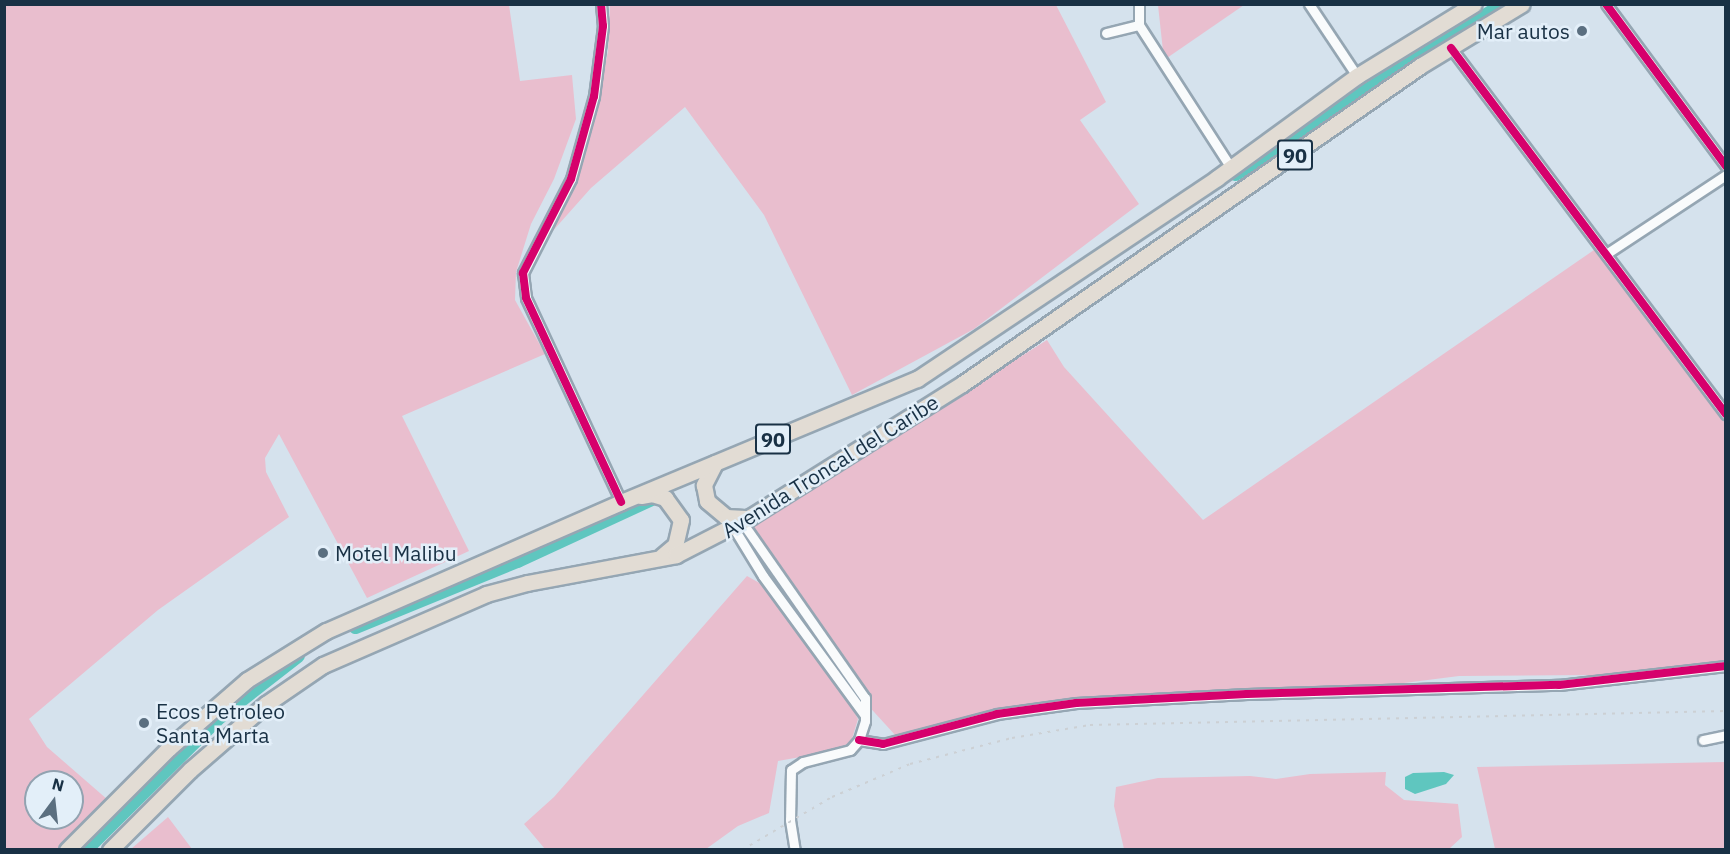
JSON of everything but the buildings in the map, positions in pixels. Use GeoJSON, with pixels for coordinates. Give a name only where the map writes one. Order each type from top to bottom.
{"type":"FeatureCollection","features":[{"type":"Feature","properties":{"kind":"highway","name":"Avenida Troncal del Caribe"},"geometry":{"type":"LineString","coordinates":[[67,849],[169,748],[247,680],[326,631],[621,502],[917,379],[1231,168],[1357,76],[1474,4]]}},
{"type":"Feature","properties":{"kind":"highway","name":"Avenida Troncal del Caribe"},"geometry":{"type":"LineString","coordinates":[[110,849],[190,770],[266,704],[323,665],[486,594],[527,583],[654,561],[676,555],[742,522],[962,384],[1451,48],[1522,4]]}},
{"type":"Feature","properties":{"kind":"highway"},"geometry":{"type":"LineString","coordinates":[[715,463],[704,485],[707,501],[726,517],[742,522]]}},
{"type":"Feature","properties":{"kind":"highway"},"geometry":{"type":"LineString","coordinates":[[621,502],[652,494],[675,507],[680,533],[675,545],[654,561]]}},
{"type":"Feature","properties":{"kind":"street"},"geometry":{"type":"LineString","coordinates":[[601,4],[603,26],[594,96],[571,179],[523,273],[525,297],[621,502]]}},
{"type":"Feature","properties":{"kind":"street"},"geometry":{"type":"LineString","coordinates":[[1139,4],[1139,25],[1231,168]]}},
{"type":"Feature","properties":{"kind":"street"},"geometry":{"type":"LineString","coordinates":[[1309,4],[1357,76]]}},
{"type":"Feature","properties":{"kind":"street"},"geometry":{"type":"LineString","coordinates":[[1606,4],[1725,166]]}},
{"type":"Feature","properties":{"kind":"street"},"geometry":{"type":"LineString","coordinates":[[1106,33],[1139,25]]}},
{"type":"Feature","properties":{"kind":"street"},"geometry":{"type":"LineString","coordinates":[[1451,48],[1725,414]]}},
{"type":"Feature","properties":{"kind":"street"},"geometry":{"type":"LineString","coordinates":[[1606,254],[1725,175]]}},
{"type":"Feature","properties":{"kind":"street"},"geometry":{"type":"LineString","coordinates":[[742,522],[763,576],[864,714],[860,740],[850,750],[803,762],[791,771],[790,820],[795,849]]}},
{"type":"Feature","properties":{"kind":"street"},"geometry":{"type":"LineString","coordinates":[[860,740],[883,744],[997,714],[1076,703],[1247,694],[1366,693],[1491,685],[1559,685],[1725,666]]}},
{"type":"Feature","properties":{"kind":"street"},"geometry":{"type":"LineString","coordinates":[[1703,740],[1725,735]]}},
{"type":"Feature","properties":{"kind":"shaded area"},"geometry":{"type":"Polygon","coordinates":[[[5,5],[509,5],[520,81],[572,75],[576,119],[554,179],[531,224],[516,272],[515,300],[545,354],[402,416],[469,551],[367,598],[279,434],[265,458],[266,472],[289,517],[158,610],[29,719],[47,747],[73,770],[24,770],[24,830],[77,830],[58,849],[5,850],[5,5]]]}},
{"type":"Feature","properties":{"kind":"shaded area"},"geometry":{"type":"Polygon","coordinates":[[[610,5],[1056,5],[1106,102],[1080,120],[1139,204],[974,329],[852,395],[764,215],[685,107],[591,188],[543,242],[593,126],[608,51],[610,5]]]}},
{"type":"Feature","properties":{"kind":"shaded area"},"geometry":{"type":"Polygon","coordinates":[[[1158,5],[1244,5],[1164,60],[1158,5]]]}},
{"type":"Feature","properties":{"kind":"shaded area"},"geometry":{"type":"Polygon","coordinates":[[[1594,250],[1603,255],[1725,423],[1725,674],[1459,676],[1404,683],[1401,687],[1109,696],[1043,702],[896,736],[864,701],[778,589],[750,526],[1047,340],[1064,367],[1203,520],[1594,250]]]}},
{"type":"Feature","properties":{"kind":"shaded area"},"geometry":{"type":"Polygon","coordinates":[[[747,576],[763,585],[846,697],[858,719],[851,742],[834,751],[778,761],[769,813],[738,826],[706,849],[545,849],[524,824],[554,797],[747,576]]]}},
{"type":"Feature","properties":{"kind":"shaded area"},"geometry":{"type":"Polygon","coordinates":[[[1725,762],[1725,850],[1495,849],[1477,767],[1725,762]]]}},
{"type":"Feature","properties":{"kind":"shaded area"},"geometry":{"type":"Polygon","coordinates":[[[1386,772],[1385,785],[1404,800],[1458,804],[1462,837],[1449,849],[1124,849],[1114,806],[1116,787],[1158,778],[1250,776],[1276,779],[1310,774],[1386,772]]]}},
{"type":"Feature","properties":{"kind":"shaded area"},"geometry":{"type":"Polygon","coordinates":[[[1444,772],[1454,775],[1446,784],[1415,794],[1405,789],[1405,777],[1413,773],[1444,772]]]}},
{"type":"Feature","properties":{"kind":"shaded area"},"geometry":{"type":"Polygon","coordinates":[[[84,779],[108,800],[84,824],[84,779]]]}},
{"type":"Feature","properties":{"kind":"shaded area"},"geometry":{"type":"Polygon","coordinates":[[[168,817],[192,849],[131,849],[168,817]]]}},
{"type":"Feature","properties":{"kind":"waterway"},"geometry":{"type":"LineString","coordinates":[[1235,173],[1503,4]]}},
{"type":"Feature","properties":{"kind":"waterway"},"geometry":{"type":"LineString","coordinates":[[355,626],[517,560],[651,498]]}},
{"type":"Feature","properties":{"kind":"waterway"},"geometry":{"type":"LineString","coordinates":[[84,850],[219,716],[297,655]]}},
{"type":"Feature","properties":{"kind":"railway"},"geometry":{"type":"LineString","coordinates":[[742,850],[832,797],[910,764],[1012,738],[1090,725],[1726,711]]}},
{"type":"Feature","properties":{"kind":"cycle path"},"geometry":{"type":"LineString","coordinates":[[601,4],[603,26],[594,96],[571,179],[523,273],[526,298],[621,502]]}},
{"type":"Feature","properties":{"kind":"cycle path"},"geometry":{"type":"LineString","coordinates":[[1606,4],[1726,166]]}},
{"type":"Feature","properties":{"kind":"cycle path"},"geometry":{"type":"LineString","coordinates":[[1451,48],[1726,414]]}},
{"type":"Feature","properties":{"kind":"cycle path"},"geometry":{"type":"LineString","coordinates":[[859,740],[883,744],[997,714],[1076,703],[1247,694],[1559,685],[1726,666]]}},
{"type":"Feature","properties":{"kind":"place","name":"Mar autos"},"geometry":{"type":"Point","coordinates":[1582,31]}},
{"type":"Feature","properties":{"kind":"place","name":"Motel Malibu"},"geometry":{"type":"Point","coordinates":[323,553]}},
{"type":"Feature","properties":{"kind":"place","name":"Ecos Petroleo Santa Marta"},"geometry":{"type":"Point","coordinates":[144,723]}}]}
